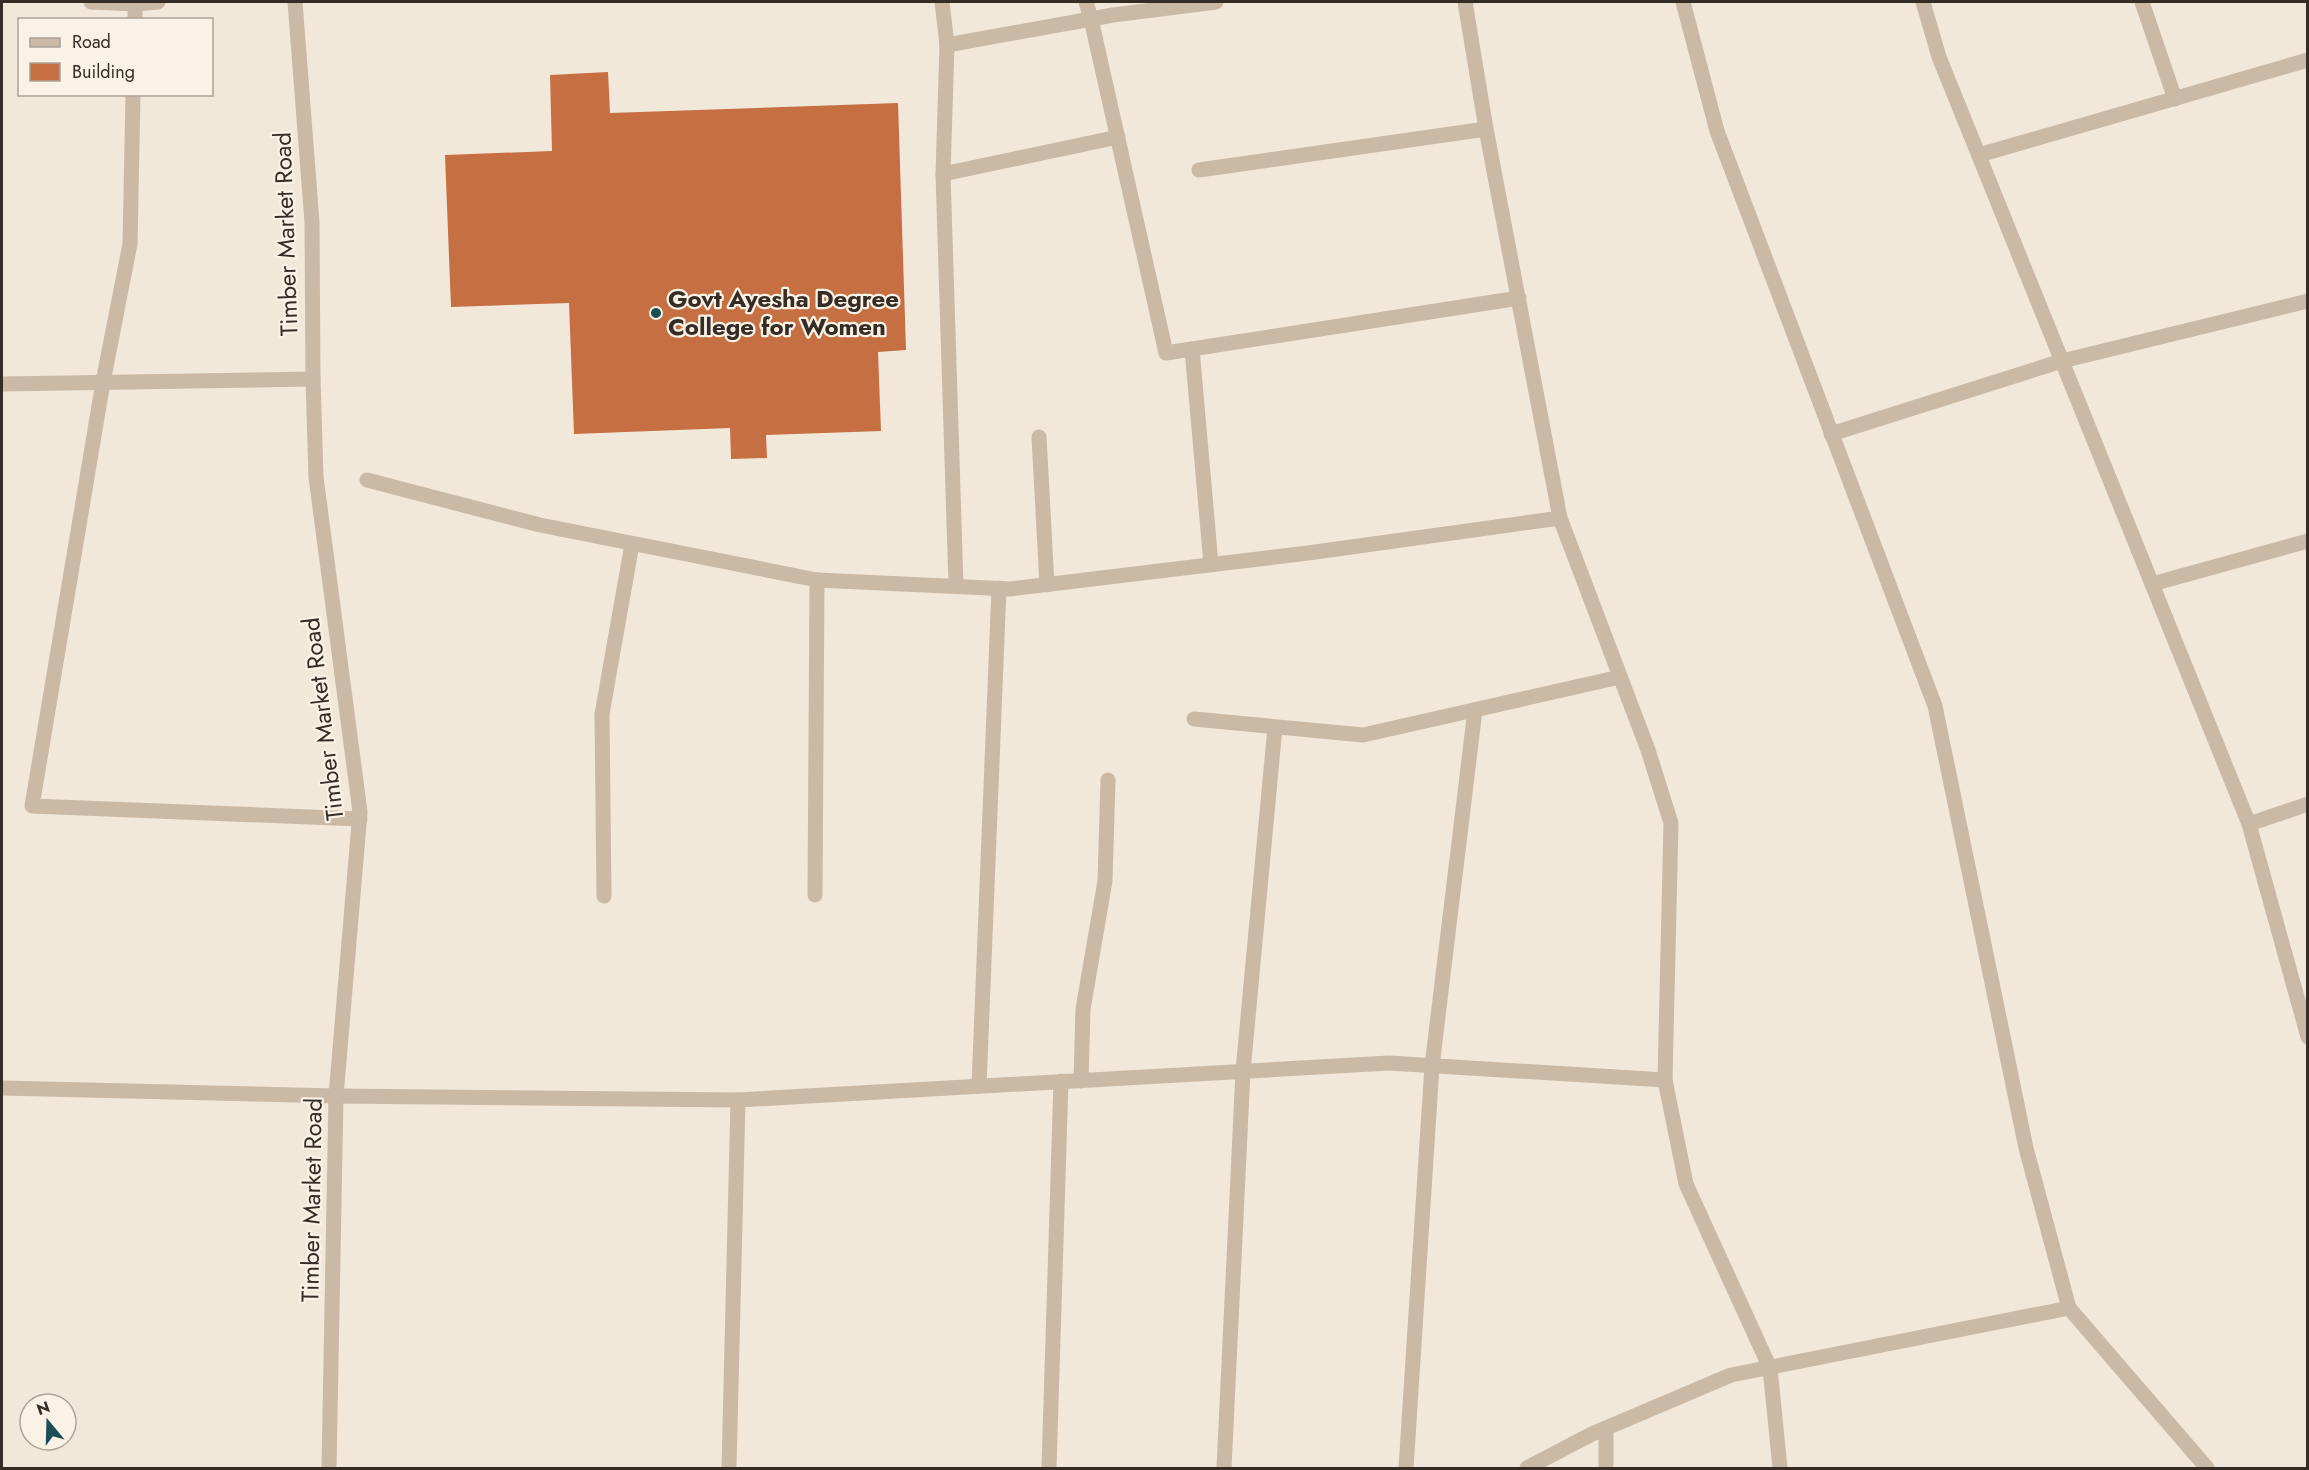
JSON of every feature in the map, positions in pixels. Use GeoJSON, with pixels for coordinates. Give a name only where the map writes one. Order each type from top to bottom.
{"type":"FeatureCollection","features":[{"type":"Feature","properties":{"kind":"street"},"geometry":{"type":"LineString","coordinates":[[90,2],[100,2],[135,12],[158,2]]}},
{"type":"Feature","properties":{"kind":"street","name":"Timber Market Road"},"geometry":{"type":"LineString","coordinates":[[295,2],[312,222],[316,477],[360,819],[336,1096],[328,1468]]}},
{"type":"Feature","properties":{"kind":"street"},"geometry":{"type":"LineString","coordinates":[[942,2],[947,45],[943,174],[956,586]]}},
{"type":"Feature","properties":{"kind":"street"},"geometry":{"type":"LineString","coordinates":[[1086,2],[1166,353],[1519,298]]}},
{"type":"Feature","properties":{"kind":"street"},"geometry":{"type":"LineString","coordinates":[[947,45],[1091,19],[1216,2]]}},
{"type":"Feature","properties":{"kind":"street"},"geometry":{"type":"LineString","coordinates":[[1465,2],[1486,129],[1560,518],[1647,750],[1671,823],[1665,1080],[1686,1184],[1770,1368],[1780,1468]]}},
{"type":"Feature","properties":{"kind":"street"},"geometry":{"type":"LineString","coordinates":[[1683,2],[1717,131],[1935,706],[2026,1148],[2069,1308],[2207,1468]]}},
{"type":"Feature","properties":{"kind":"street"},"geometry":{"type":"LineString","coordinates":[[1923,2],[1939,57],[2249,824],[2307,1037]]}},
{"type":"Feature","properties":{"kind":"street"},"geometry":{"type":"LineString","coordinates":[[2142,2],[2175,99]]}},
{"type":"Feature","properties":{"kind":"street"},"geometry":{"type":"LineString","coordinates":[[1978,155],[2307,60]]}},
{"type":"Feature","properties":{"kind":"street"},"geometry":{"type":"LineString","coordinates":[[133,96],[130,244],[103,382],[32,806],[360,819]]}},
{"type":"Feature","properties":{"kind":"street"},"geometry":{"type":"LineString","coordinates":[[1199,170],[1486,129]]}},
{"type":"Feature","properties":{"kind":"street"},"geometry":{"type":"LineString","coordinates":[[943,174],[1118,137]]}},
{"type":"Feature","properties":{"kind":"street"},"geometry":{"type":"LineString","coordinates":[[1831,434],[2062,361],[2307,301]]}},
{"type":"Feature","properties":{"kind":"street"},"geometry":{"type":"LineString","coordinates":[[1192,349],[1211,564]]}},
{"type":"Feature","properties":{"kind":"street"},"geometry":{"type":"LineString","coordinates":[[2,384],[313,380]]}},
{"type":"Feature","properties":{"kind":"street"},"geometry":{"type":"LineString","coordinates":[[1039,437],[1047,585]]}},
{"type":"Feature","properties":{"kind":"street"},"geometry":{"type":"LineString","coordinates":[[367,480],[540,525],[818,580],[999,588],[1047,585],[1560,518]]}},
{"type":"Feature","properties":{"kind":"street"},"geometry":{"type":"LineString","coordinates":[[2152,584],[2307,541]]}},
{"type":"Feature","properties":{"kind":"street"},"geometry":{"type":"LineString","coordinates":[[604,896],[602,714],[632,544]]}},
{"type":"Feature","properties":{"kind":"street"},"geometry":{"type":"LineString","coordinates":[[815,895],[818,580]]}},
{"type":"Feature","properties":{"kind":"street"},"geometry":{"type":"LineString","coordinates":[[980,1086],[999,588]]}},
{"type":"Feature","properties":{"kind":"street"},"geometry":{"type":"LineString","coordinates":[[1194,719],[1363,735],[1620,677]]}},
{"type":"Feature","properties":{"kind":"street"},"geometry":{"type":"LineString","coordinates":[[1406,1468],[1432,1066],[1475,710]]}},
{"type":"Feature","properties":{"kind":"street"},"geometry":{"type":"LineString","coordinates":[[1224,1468],[1243,1071],[1275,727]]}},
{"type":"Feature","properties":{"kind":"street"},"geometry":{"type":"LineString","coordinates":[[1081,1081],[1083,1009],[1105,881],[1108,780]]}},
{"type":"Feature","properties":{"kind":"street"},"geometry":{"type":"LineString","coordinates":[[2249,824],[2307,804]]}},
{"type":"Feature","properties":{"kind":"street"},"geometry":{"type":"LineString","coordinates":[[2,1088],[336,1096],[738,1100],[1389,1063],[1665,1080]]}},
{"type":"Feature","properties":{"kind":"street"},"geometry":{"type":"LineString","coordinates":[[1049,1468],[1061,1081]]}},
{"type":"Feature","properties":{"kind":"street"},"geometry":{"type":"LineString","coordinates":[[729,1468],[738,1100]]}},
{"type":"Feature","properties":{"kind":"street"},"geometry":{"type":"LineString","coordinates":[[1527,1468],[1606,1428],[1731,1375],[2069,1308]]}},
{"type":"Feature","properties":{"kind":"street"},"geometry":{"type":"LineString","coordinates":[[1606,1428],[1606,1468]]}},
{"type":"Feature","properties":{"kind":"building","name":"Govt Ayesha Degree College for Women"},"geometry":{"type":"Polygon","coordinates":[[[608,72],[610,113],[898,103],[906,350],[878,352],[881,431],[766,435],[767,458],[731,459],[730,428],[574,434],[569,303],[451,307],[445,155],[552,151],[550,75],[608,72]]]}},
{"type":"Feature","properties":{"kind":"place","name":"Govt Ayesha Degree College for Women"},"geometry":{"type":"Point","coordinates":[656,313]}}]}
